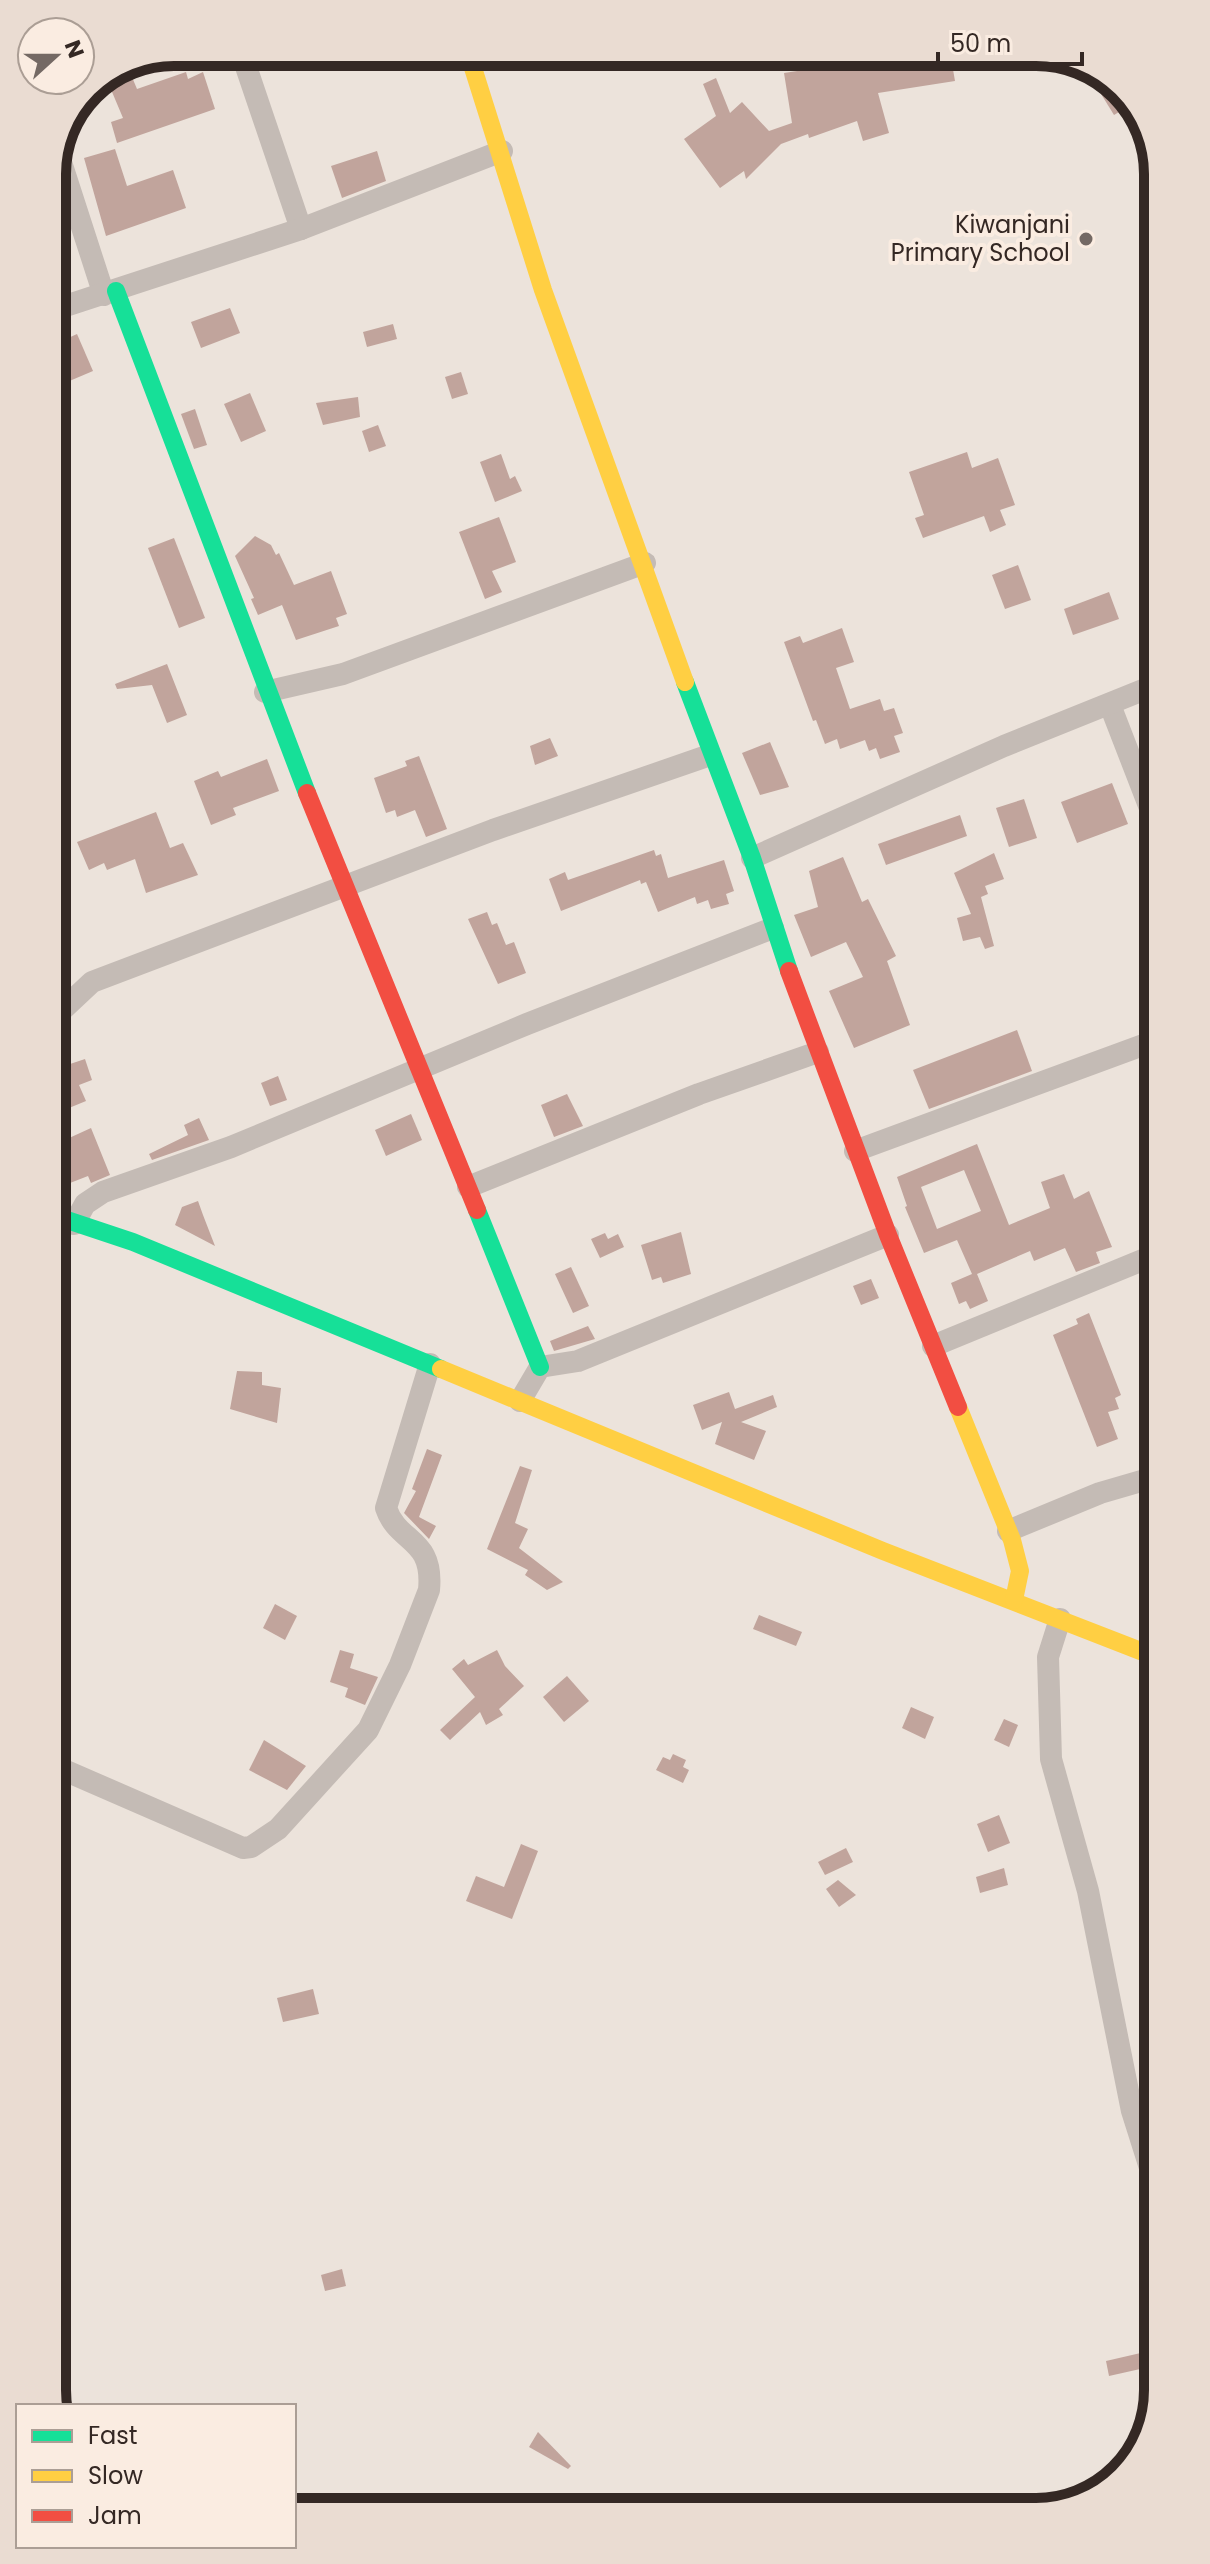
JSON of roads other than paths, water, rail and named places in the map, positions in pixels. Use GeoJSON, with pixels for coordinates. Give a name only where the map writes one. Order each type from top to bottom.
{"type":"FeatureCollection","features":[{"type":"Feature","properties":{"kind":"street"},"geometry":{"type":"LineString","coordinates":[[246,66],[301,229]]}},
{"type":"Feature","properties":{"kind":"street"},"geometry":{"type":"LineString","coordinates":[[473,66],[502,151],[543,290],[645,563],[710,755],[752,858],[773,928],[818,1052],[888,1235],[1008,1531],[1020,1571],[1014,1600]]}},
{"type":"Feature","properties":{"kind":"street"},"geometry":{"type":"LineString","coordinates":[[66,306],[301,229],[502,151]]}},
{"type":"Feature","properties":{"kind":"street"},"geometry":{"type":"LineString","coordinates":[[66,175],[265,692],[348,888],[540,1367]]}},
{"type":"Feature","properties":{"kind":"street"},"geometry":{"type":"LineString","coordinates":[[265,692],[343,674],[645,563]]}},
{"type":"Feature","properties":{"kind":"street"},"geometry":{"type":"LineString","coordinates":[[752,858],[1004,746],[1144,690]]}},
{"type":"Feature","properties":{"kind":"street"},"geometry":{"type":"LineString","coordinates":[[1110,705],[1144,793]]}},
{"type":"Feature","properties":{"kind":"street"},"geometry":{"type":"LineString","coordinates":[[66,1006],[92,982],[348,888],[493,830],[710,755]]}},
{"type":"Feature","properties":{"kind":"street"},"geometry":{"type":"LineString","coordinates":[[66,1219],[103,1192],[231,1147],[773,928]]}},
{"type":"Feature","properties":{"kind":"street"},"geometry":{"type":"LineString","coordinates":[[855,1151],[1144,1045]]}},
{"type":"Feature","properties":{"kind":"street"},"geometry":{"type":"LineString","coordinates":[[468,1187],[699,1094],[818,1052]]}},
{"type":"Feature","properties":{"kind":"street"},"geometry":{"type":"LineString","coordinates":[[66,1220],[133,1242],[883,1551],[1144,1652]]}},
{"type":"Feature","properties":{"kind":"street"},"geometry":{"type":"LineString","coordinates":[[540,1367],[578,1361],[888,1235]]}},
{"type":"Feature","properties":{"kind":"street"},"geometry":{"type":"LineString","coordinates":[[933,1346],[1144,1260]]}},
{"type":"Feature","properties":{"kind":"street"},"geometry":{"type":"LineString","coordinates":[[66,1771],[231,1846],[251,1847],[287,1820],[368,1730],[423,1607],[429,1581],[427,1560],[420,1547],[392,1521],[386,1499],[430,1364]]}},
{"type":"Feature","properties":{"kind":"street"},"geometry":{"type":"LineString","coordinates":[[520,1401],[540,1367]]}},
{"type":"Feature","properties":{"kind":"street"},"geometry":{"type":"LineString","coordinates":[[1008,1531],[1117,1487],[1144,1480]]}},
{"type":"Feature","properties":{"kind":"street"},"geometry":{"type":"LineString","coordinates":[[1060,1619],[1048,1657],[1051,1759],[1088,1891],[1132,2111],[1144,2149]]}},
{"type":"Feature","properties":{"kind":"place","name":"Kiwanjani Primary School"},"geometry":{"type":"Point","coordinates":[1086,239]}}]}
